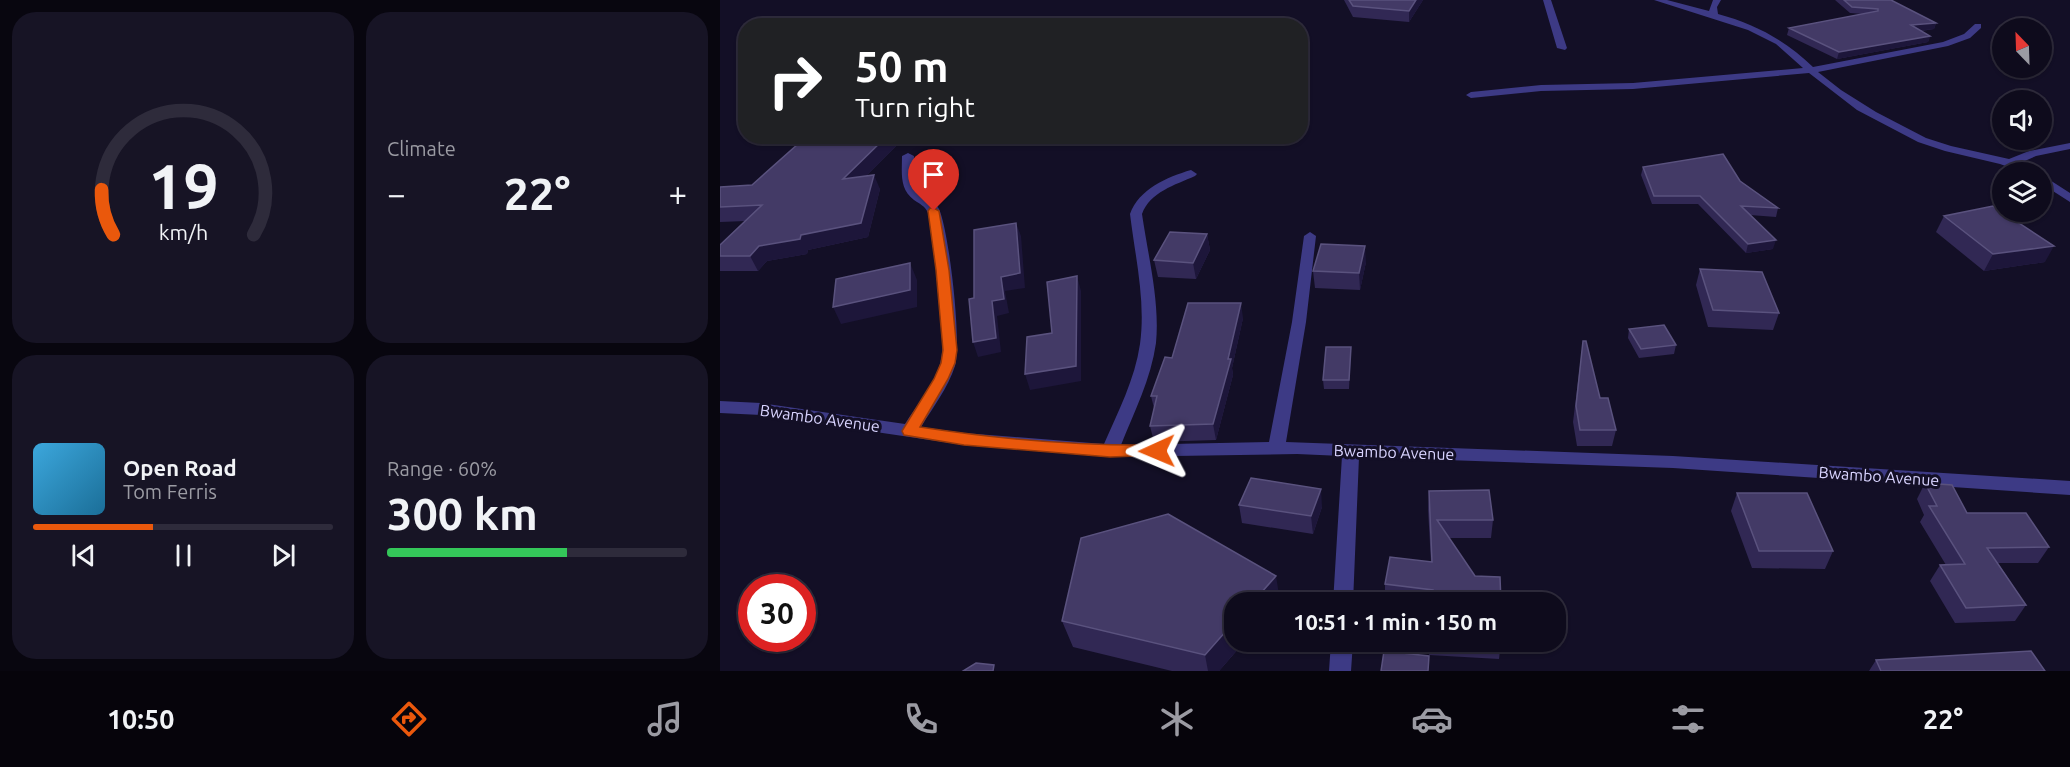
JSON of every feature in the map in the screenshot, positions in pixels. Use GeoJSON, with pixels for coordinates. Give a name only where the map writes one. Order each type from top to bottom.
{"type":"FeatureCollection","features":[{"type":"Feature","properties":{"kind":"street"},"geometry":{"type":"LineString","coordinates":[[1547,0],[1562,48]]}},
{"type":"Feature","properties":{"kind":"street"},"geometry":{"type":"LineString","coordinates":[[1658,0],[1714,16],[1764,34],[1796,55],[1827,84],[1865,111],[1924,141],[1952,151],[2005,162]]}},
{"type":"Feature","properties":{"kind":"street"},"geometry":{"type":"LineString","coordinates":[[1714,16],[1713,7],[1717,0]]}},
{"type":"Feature","properties":{"kind":"street"},"geometry":{"type":"LineString","coordinates":[[1471,95],[1541,88],[1633,86],[1812,70],[1945,44],[1967,36],[1978,26]]}},
{"type":"Feature","properties":{"kind":"street"},"geometry":{"type":"LineString","coordinates":[[2012,162],[2033,153],[2070,146]]}},
{"type":"Feature","properties":{"kind":"street"},"geometry":{"type":"LineString","coordinates":[[908,156],[908,182],[912,191],[928,202],[934,211],[943,270],[950,350],[948,363],[941,379],[910,431]]}},
{"type":"Feature","properties":{"kind":"street"},"geometry":{"type":"LineString","coordinates":[[1110,451],[1136,384],[1148,342],[1137,205],[1152,192],[1191,174]]}},
{"type":"Feature","properties":{"kind":"street"},"geometry":{"type":"LineString","coordinates":[[2052,186],[2070,198]]}},
{"type":"Feature","properties":{"kind":"street"},"geometry":{"type":"LineString","coordinates":[[1276,449],[1299,322],[1310,236]]}},
{"type":"Feature","properties":{"kind":"street","name":"Bwambo Avenue"},"geometry":{"type":"LineString","coordinates":[[720,407],[761,409],[964,439],[1110,451],[1351,450],[1673,462],[2070,488]]}},
{"type":"Feature","properties":{"kind":"street"},"geometry":{"type":"LineString","coordinates":[[1345,592],[1351,450]]}},
{"type":"Feature","properties":{"kind":"street"},"geometry":{"type":"LineString","coordinates":[[1340,671],[1341,652]]}},
{"type":"Feature","properties":{"kind":"building"},"geometry":{"type":"Polygon","coordinates":[[[1349,0],[1416,0],[1409,11],[1353,6],[1349,0]]]}},
{"type":"Feature","properties":{"kind":"building"},"geometry":{"type":"Polygon","coordinates":[[[1844,0],[1891,0],[1936,23],[1911,25],[1930,36],[1839,52],[1789,28],[1878,11],[1878,9],[1852,7],[1844,0]]]}},
{"type":"Feature","properties":{"kind":"building"},"geometry":{"type":"Polygon","coordinates":[[[798,144],[879,144],[843,179],[874,175],[861,223],[801,235],[800,239],[759,246],[750,256],[720,256],[720,245],[762,205],[720,207],[720,187],[752,185],[798,144]]]}},
{"type":"Feature","properties":{"kind":"building"},"geometry":{"type":"Polygon","coordinates":[[[1723,154],[1740,181],[1778,208],[1741,206],[1776,240],[1748,244],[1700,196],[1654,196],[1643,167],[1723,154]]]}},
{"type":"Feature","properties":{"kind":"building"},"geometry":{"type":"Polygon","coordinates":[[[1992,206],[1992,222],[2017,222],[2054,246],[1993,254],[1944,216],[1992,206]]]}},
{"type":"Feature","properties":{"kind":"building"},"geometry":{"type":"Polygon","coordinates":[[[1016,223],[1020,273],[1001,277],[1004,299],[992,301],[996,338],[973,342],[969,299],[974,298],[974,230],[1016,223]]]}},
{"type":"Feature","properties":{"kind":"building"},"geometry":{"type":"Polygon","coordinates":[[[1170,232],[1207,234],[1193,263],[1154,260],[1170,232]]]}},
{"type":"Feature","properties":{"kind":"building"},"geometry":{"type":"Polygon","coordinates":[[[1321,244],[1365,246],[1359,273],[1313,271],[1321,244]]]}},
{"type":"Feature","properties":{"kind":"building"},"geometry":{"type":"Polygon","coordinates":[[[910,263],[910,290],[833,307],[836,279],[910,263]]]}},
{"type":"Feature","properties":{"kind":"building"},"geometry":{"type":"Polygon","coordinates":[[[1700,269],[1762,272],[1779,313],[1713,310],[1700,269]]]}},
{"type":"Feature","properties":{"kind":"building"},"geometry":{"type":"Polygon","coordinates":[[[1077,276],[1076,366],[1025,374],[1027,337],[1052,333],[1047,282],[1077,276]]]}},
{"type":"Feature","properties":{"kind":"building"},"geometry":{"type":"Polygon","coordinates":[[[1188,303],[1241,303],[1228,359],[1231,359],[1213,424],[1150,426],[1157,396],[1151,396],[1165,357],[1172,358],[1188,303]]]}},
{"type":"Feature","properties":{"kind":"building"},"geometry":{"type":"Polygon","coordinates":[[[1664,325],[1676,345],[1641,349],[1629,329],[1664,325]]]}},
{"type":"Feature","properties":{"kind":"building"},"geometry":{"type":"Polygon","coordinates":[[[1583,341],[1586,341],[1600,398],[1608,398],[1616,430],[1580,430],[1576,406],[1583,341]]]}},
{"type":"Feature","properties":{"kind":"building"},"geometry":{"type":"Polygon","coordinates":[[[1326,347],[1351,347],[1349,380],[1323,380],[1326,347]]]}},
{"type":"Feature","properties":{"kind":"building"},"geometry":{"type":"Polygon","coordinates":[[[1251,478],[1321,489],[1311,516],[1239,505],[1251,478]]]}},
{"type":"Feature","properties":{"kind":"building"},"geometry":{"type":"Polygon","coordinates":[[[1925,483],[1952,485],[1967,513],[2026,513],[2049,547],[1987,548],[2026,605],[1966,608],[1940,565],[1965,564],[1929,506],[1937,506],[1925,483]]]}},
{"type":"Feature","properties":{"kind":"building"},"geometry":{"type":"Polygon","coordinates":[[[1489,490],[1493,520],[1437,520],[1475,576],[1500,577],[1501,592],[1433,592],[1433,590],[1385,584],[1390,557],[1432,562],[1429,491],[1489,490]]]}},
{"type":"Feature","properties":{"kind":"building"},"geometry":{"type":"Polygon","coordinates":[[[1737,493],[1807,493],[1833,551],[1759,551],[1737,493]]]}},
{"type":"Feature","properties":{"kind":"building"},"geometry":{"type":"Polygon","coordinates":[[[1168,514],[1276,576],[1262,592],[1224,592],[1224,633],[1205,655],[1062,621],[1081,538],[1168,514]]]}},
{"type":"Feature","properties":{"kind":"building"},"geometry":{"type":"Polygon","coordinates":[[[2031,651],[2045,671],[1881,671],[1876,660],[2031,651]]]}},
{"type":"Feature","properties":{"kind":"building"},"geometry":{"type":"Polygon","coordinates":[[[1384,652],[1429,656],[1428,671],[1381,671],[1384,652]]]}},
{"type":"Feature","properties":{"kind":"building"},"geometry":{"type":"Polygon","coordinates":[[[976,663],[994,665],[993,671],[963,671],[976,663]]]}},
{"type":"Feature","properties":{"kind":"route"},"geometry":{"type":"LineString","coordinates":[[934,211],[943,270],[950,350],[948,363],[941,379],[910,431],[964,439],[1110,451],[1157,451]]}}]}
